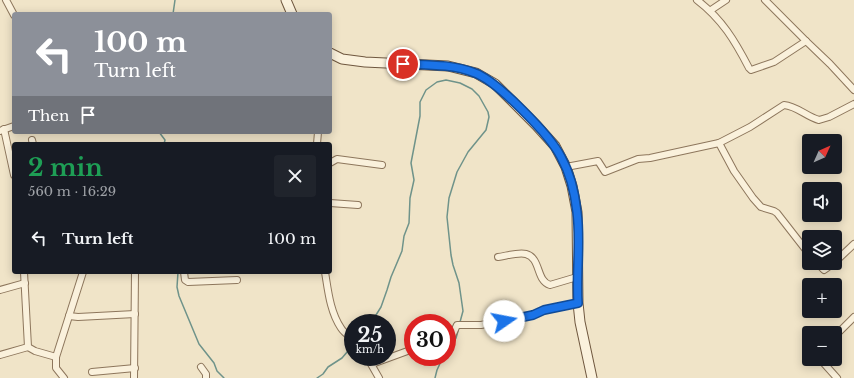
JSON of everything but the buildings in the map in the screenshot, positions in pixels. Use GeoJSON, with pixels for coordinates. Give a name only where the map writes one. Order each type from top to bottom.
{"type":"FeatureCollection","features":[{"type":"Feature","properties":{"kind":"street"},"geometry":{"type":"LineString","coordinates":[[6,0],[12,12]]}},
{"type":"Feature","properties":{"kind":"street"},"geometry":{"type":"LineString","coordinates":[[286,0],[291,12]]}},
{"type":"Feature","properties":{"kind":"street"},"geometry":{"type":"LineString","coordinates":[[697,0],[711,10],[730,35],[751,70],[774,62],[806,41]]}},
{"type":"Feature","properties":{"kind":"street"},"geometry":{"type":"LineString","coordinates":[[711,10],[726,0]]}},
{"type":"Feature","properties":{"kind":"street"},"geometry":{"type":"LineString","coordinates":[[765,0],[854,89]]}},
{"type":"Feature","properties":{"kind":"street"},"geometry":{"type":"LineString","coordinates":[[332,56],[364,62],[448,66],[465,69],[492,82],[549,139],[566,167],[572,186],[577,212],[578,303],[580,322],[592,378]]}},
{"type":"Feature","properties":{"kind":"street"},"geometry":{"type":"LineString","coordinates":[[566,167],[598,161],[605,172],[638,159],[650,158],[719,143],[750,127],[784,105],[798,109],[819,120],[829,117],[854,104]]}},
{"type":"Feature","properties":{"kind":"street"},"geometry":{"type":"LineString","coordinates":[[12,127],[2,130],[12,168]]}},
{"type":"Feature","properties":{"kind":"street"},"geometry":{"type":"LineString","coordinates":[[719,143],[734,171],[753,198],[761,207],[777,213],[802,245]]}},
{"type":"Feature","properties":{"kind":"street"},"geometry":{"type":"LineString","coordinates":[[332,162],[337,159],[382,164]]}},
{"type":"Feature","properties":{"kind":"street"},"geometry":{"type":"LineString","coordinates":[[332,203],[358,205]]}},
{"type":"Feature","properties":{"kind":"street"},"geometry":{"type":"LineString","coordinates":[[842,255],[854,244]]}},
{"type":"Feature","properties":{"kind":"street"},"geometry":{"type":"LineString","coordinates":[[498,257],[522,253],[528,254],[535,260],[545,284],[550,285],[577,277]]}},
{"type":"Feature","properties":{"kind":"street"},"geometry":{"type":"LineString","coordinates":[[24,274],[28,347]]}},
{"type":"Feature","properties":{"kind":"street"},"geometry":{"type":"LineString","coordinates":[[64,378],[56,368],[56,357],[82,274]]}},
{"type":"Feature","properties":{"kind":"street"},"geometry":{"type":"LineString","coordinates":[[134,378],[135,274]]}},
{"type":"Feature","properties":{"kind":"street"},"geometry":{"type":"LineString","coordinates":[[184,274],[185,280],[188,282],[237,280]]}},
{"type":"Feature","properties":{"kind":"street"},"geometry":{"type":"LineString","coordinates":[[325,274],[331,303],[339,324],[344,332]]}},
{"type":"Feature","properties":{"kind":"street"},"geometry":{"type":"LineString","coordinates":[[0,290],[24,283]]}},
{"type":"Feature","properties":{"kind":"street"},"geometry":{"type":"LineString","coordinates":[[456,327],[457,325],[481,325],[533,315],[544,310],[578,303]]}},
{"type":"Feature","properties":{"kind":"street"},"geometry":{"type":"LineString","coordinates":[[69,316],[78,317],[135,314]]}},
{"type":"Feature","properties":{"kind":"street"},"geometry":{"type":"LineString","coordinates":[[842,329],[854,317]]}},
{"type":"Feature","properties":{"kind":"street"},"geometry":{"type":"LineString","coordinates":[[0,355],[28,347],[35,351],[56,357]]}},
{"type":"Feature","properties":{"kind":"street"},"geometry":{"type":"LineString","coordinates":[[373,366],[379,378]]}},
{"type":"Feature","properties":{"kind":"street"},"geometry":{"type":"LineString","coordinates":[[826,366],[837,378]]}},
{"type":"Feature","properties":{"kind":"street"},"geometry":{"type":"LineString","coordinates":[[201,367],[206,374],[206,378]]}},
{"type":"Feature","properties":{"kind":"street"},"geometry":{"type":"LineString","coordinates":[[92,372],[135,368]]}},
{"type":"Feature","properties":{"kind":"waterway"},"geometry":{"type":"LineString","coordinates":[[173,12],[175,0]]}},
{"type":"Feature","properties":{"kind":"waterway"},"geometry":{"type":"LineString","coordinates":[[377,314],[381,307],[402,251],[404,236],[409,223],[410,198],[414,180],[411,163],[420,116],[420,102],[426,90],[437,82],[446,80],[460,83],[472,89],[479,96],[488,112],[489,117],[486,130],[468,152],[457,172],[449,198],[447,217],[451,255],[459,283],[463,311],[460,322]]}},
{"type":"Feature","properties":{"kind":"waterway"},"geometry":{"type":"LineString","coordinates":[[160,134],[165,140],[164,142]]}},
{"type":"Feature","properties":{"kind":"waterway"},"geometry":{"type":"LineString","coordinates":[[178,274],[177,287],[179,296],[199,344],[214,363],[217,371],[224,378]]}},
{"type":"Feature","properties":{"kind":"waterway"},"geometry":{"type":"LineString","coordinates":[[456,338],[458,331]]}},
{"type":"Feature","properties":{"kind":"waterway"},"geometry":{"type":"LineString","coordinates":[[317,378],[323,374],[328,367],[344,356]]}},
{"type":"Feature","properties":{"kind":"waterway"},"geometry":{"type":"LineString","coordinates":[[435,378],[439,366]]}},
{"type":"Feature","properties":{"kind":"route"},"geometry":{"type":"LineString","coordinates":[[403,64],[448,66],[465,69],[489,80],[516,104],[555,146],[563,159],[572,186],[577,212],[578,303],[544,310],[533,315],[504,321]]}}]}
